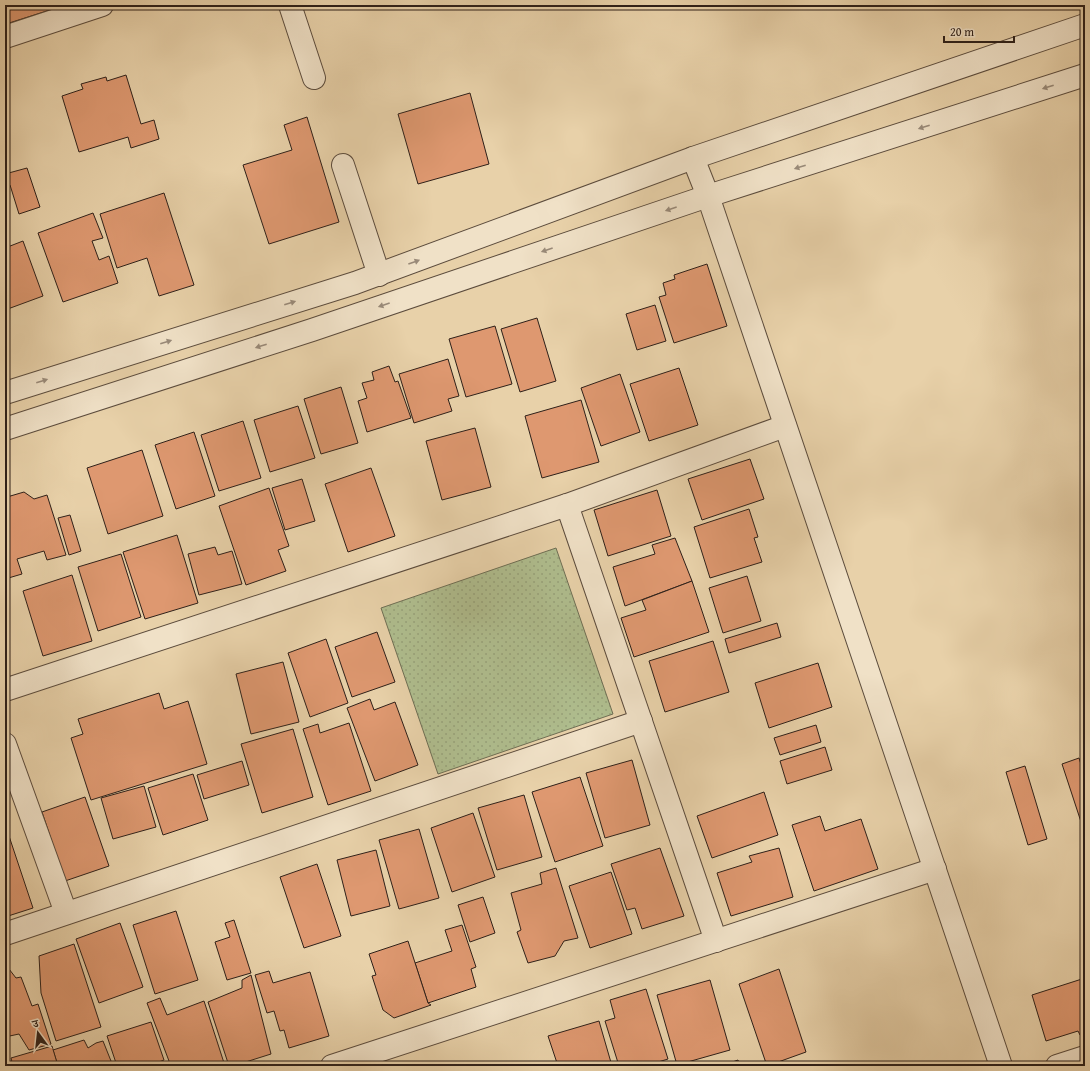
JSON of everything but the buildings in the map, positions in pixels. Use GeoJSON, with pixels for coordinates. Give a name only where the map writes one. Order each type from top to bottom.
{"type":"FeatureCollection","features":[{"type":"Feature","properties":{"kind":"street"},"geometry":{"type":"LineString","coordinates":[[5,37],[102,5]]}},
{"type":"Feature","properties":{"kind":"street"},"geometry":{"type":"LineString","coordinates":[[290,5],[314,78]]}},
{"type":"Feature","properties":{"kind":"street"},"geometry":{"type":"LineString","coordinates":[[5,393],[379,275],[693,158],[1084,30]]}},
{"type":"Feature","properties":{"kind":"street"},"geometry":{"type":"LineString","coordinates":[[5,429],[312,330],[708,196],[1085,75]]}},
{"type":"Feature","properties":{"kind":"street"},"geometry":{"type":"LineString","coordinates":[[693,158],[708,196],[1001,1066]]}},
{"type":"Feature","properties":{"kind":"street"},"geometry":{"type":"LineString","coordinates":[[343,165],[379,275]]}},
{"type":"Feature","properties":{"kind":"street"},"geometry":{"type":"LineString","coordinates":[[5,690],[567,505],[785,426]]}},
{"type":"Feature","properties":{"kind":"street"},"geometry":{"type":"LineString","coordinates":[[567,505],[716,941]]}},
{"type":"Feature","properties":{"kind":"street"},"geometry":{"type":"LineString","coordinates":[[5,934],[641,721]]}},
{"type":"Feature","properties":{"kind":"street"},"geometry":{"type":"LineString","coordinates":[[5,744],[66,913]]}},
{"type":"Feature","properties":{"kind":"street"},"geometry":{"type":"LineString","coordinates":[[332,1066],[935,869]]}},
{"type":"Feature","properties":{"kind":"street"},"geometry":{"type":"LineString","coordinates":[[1056,1066],[1085,1057]]}},
{"type":"Feature","properties":{"kind":"green space"},"geometry":{"type":"Polygon","coordinates":[[[556,548],[613,714],[438,774],[381,608],[556,548]]]}}]}
